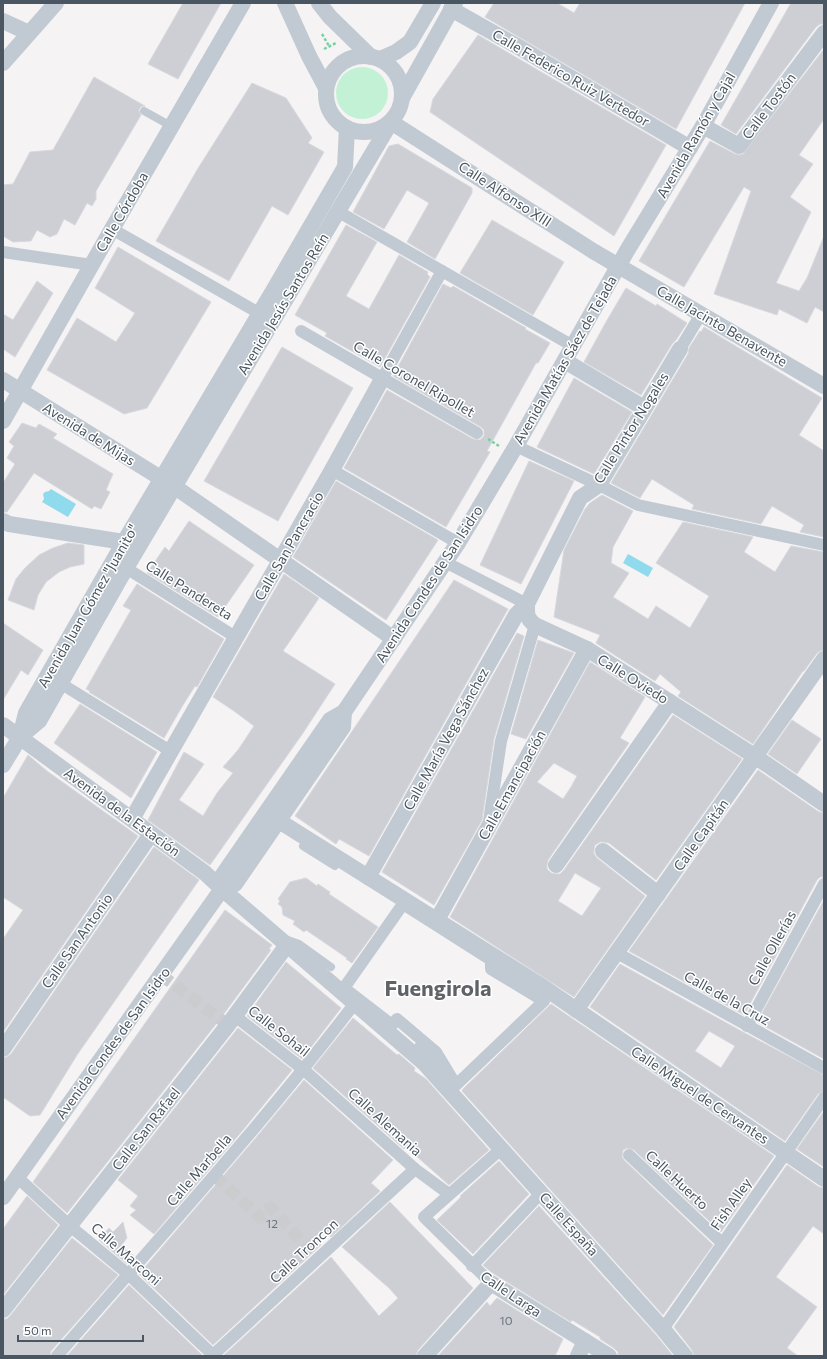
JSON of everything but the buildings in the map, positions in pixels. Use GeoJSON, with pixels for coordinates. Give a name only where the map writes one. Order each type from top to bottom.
{"type":"FeatureCollection","features":[{"type":"Feature","properties":{"kind":"street"},"geometry":{"type":"LineString","coordinates":[[3,63],[56,3]]}},
{"type":"Feature","properties":{"kind":"street","name":"Calle Córdoba"},"geometry":{"type":"LineString","coordinates":[[3,421],[243,3]]}},
{"type":"Feature","properties":{"kind":"street"},"geometry":{"type":"LineString","coordinates":[[285,3],[309,56],[326,88],[327,101],[331,112],[338,121],[348,128],[358,131],[370,131],[391,122],[397,114],[402,98],[453,6]]}},
{"type":"Feature","properties":{"kind":"street"},"geometry":{"type":"LineString","coordinates":[[319,3],[330,17],[350,36],[376,58],[390,66],[397,75],[402,86],[402,98]]}},
{"type":"Feature","properties":{"kind":"street"},"geometry":{"type":"LineString","coordinates":[[326,88],[331,77],[339,66],[350,59],[360,57],[376,58],[396,52],[410,42],[433,3]]}},
{"type":"Feature","properties":{"kind":"street","name":"Avenida Ramón y Cajal"},"geometry":{"type":"LineString","coordinates":[[619,267],[703,126],[771,3]]}},
{"type":"Feature","properties":{"kind":"street","name":"Calle Federico Ruiz Vertedor"},"geometry":{"type":"LineString","coordinates":[[453,6],[517,46],[690,148]]}},
{"type":"Feature","properties":{"kind":"street"},"geometry":{"type":"LineString","coordinates":[[3,21],[29,33]]}},
{"type":"Feature","properties":{"kind":"street","name":"Calle Tostón"},"geometry":{"type":"LineString","coordinates":[[703,126],[739,146],[824,33]]}},
{"type":"Feature","properties":{"kind":"street","name":"Avenida Jesús Santos Reín"},"geometry":{"type":"LineString","coordinates":[[176,487],[337,211],[391,122]]}},
{"type":"Feature","properties":{"kind":"street","name":"Calle Alfonso XIII"},"geometry":{"type":"LineString","coordinates":[[391,122],[619,267]]}},
{"type":"Feature","properties":{"kind":"street","name":"Avenida Jesús Santos Reín"},"geometry":{"type":"LineString","coordinates":[[161,478],[345,167],[348,128]]}},
{"type":"Feature","properties":{"kind":"street"},"geometry":{"type":"LineString","coordinates":[[337,211],[573,346]]}},
{"type":"Feature","properties":{"kind":"street"},"geometry":{"type":"LineString","coordinates":[[112,230],[259,313]]}},
{"type":"Feature","properties":{"kind":"street"},"geometry":{"type":"LineString","coordinates":[[3,252],[92,265]]}},
{"type":"Feature","properties":{"kind":"street","name":"Calle Jacinto Benavente"},"geometry":{"type":"LineString","coordinates":[[619,267],[824,386]]}},
{"type":"Feature","properties":{"kind":"street","name":"Avenida Matías Sáez de Tejada"},"geometry":{"type":"LineString","coordinates":[[514,449],[619,267]]}},
{"type":"Feature","properties":{"kind":"street","name":"Calle San Pancracio"},"geometry":{"type":"LineString","coordinates":[[132,819],[237,638],[442,271]]}},
{"type":"Feature","properties":{"kind":"street","name":"Calle Pintor Nogales"},"geometry":{"type":"LineString","coordinates":[[527,604],[580,498],[599,485],[701,314]]}},
{"type":"Feature","properties":{"kind":"street","name":"Calle Coronel Ripollet"},"geometry":{"type":"LineString","coordinates":[[301,332],[477,433]]}},
{"type":"Feature","properties":{"kind":"street"},"geometry":{"type":"LineString","coordinates":[[565,360],[644,408]]}},
{"type":"Feature","properties":{"kind":"street","name":"Avenida de Mijas"},"geometry":{"type":"LineString","coordinates":[[3,380],[176,487],[394,639]]}},
{"type":"Feature","properties":{"kind":"street"},"geometry":{"type":"LineString","coordinates":[[514,449],[599,485],[638,505],[824,545]]}},
{"type":"Feature","properties":{"kind":"street","name":"Avenida Condes de San Isidro"},"geometry":{"type":"LineString","coordinates":[[222,889],[222,876],[330,720],[344,712],[394,639],[458,543],[514,449]]}},
{"type":"Feature","properties":{"kind":"street"},"geometry":{"type":"LineString","coordinates":[[332,470],[458,543]]}},
{"type":"Feature","properties":{"kind":"street","name":"Avenida Juan Gómez \"Juanito\""},"geometry":{"type":"LineString","coordinates":[[20,737],[26,713],[161,478]]}},
{"type":"Feature","properties":{"kind":"street","name":"Avenida Juan Gómez \"Juanito\""},"geometry":{"type":"LineString","coordinates":[[3,765],[20,737],[39,720],[126,568],[176,487]]}},
{"type":"Feature","properties":{"kind":"street"},"geometry":{"type":"LineString","coordinates":[[3,521],[9,524],[124,542]]}},
{"type":"Feature","properties":{"kind":"street"},"geometry":{"type":"LineString","coordinates":[[445,562],[527,604],[529,621],[535,625],[501,741],[487,830]]}},
{"type":"Feature","properties":{"kind":"street","name":"Calle Pandereta"},"geometry":{"type":"LineString","coordinates":[[126,568],[237,638]]}},
{"type":"Feature","properties":{"kind":"street","name":"Calle María Vega Sánchez"},"geometry":{"type":"LineString","coordinates":[[368,877],[516,616],[527,604]]}},
{"type":"Feature","properties":{"kind":"street","name":"Calle Oviedo"},"geometry":{"type":"LineString","coordinates":[[535,625],[587,650],[756,757],[824,804]]}},
{"type":"Feature","properties":{"kind":"street","name":"Calle Emancipación"},"geometry":{"type":"LineString","coordinates":[[437,920],[587,650]]}},
{"type":"Feature","properties":{"kind":"street","name":"Calle Capitán"},"geometry":{"type":"LineString","coordinates":[[576,1010],[824,659]]}},
{"type":"Feature","properties":{"kind":"street"},"geometry":{"type":"LineString","coordinates":[[60,684],[172,752]]}},
{"type":"Feature","properties":{"kind":"street"},"geometry":{"type":"LineString","coordinates":[[556,865],[670,702]]}},
{"type":"Feature","properties":{"kind":"street","name":"Avenida Condes de San Isidro"},"geometry":{"type":"LineString","coordinates":[[4,1195],[222,889],[235,884],[343,727],[344,712]]}},
{"type":"Feature","properties":{"kind":"street","name":"Avenida de la Estación"},"geometry":{"type":"LineString","coordinates":[[3,725],[205,873],[287,945],[357,1002]]}},
{"type":"Feature","properties":{"kind":"street","name":"Calle Miguel de Cervantes"},"geometry":{"type":"LineString","coordinates":[[277,824],[368,877],[543,987],[824,1179]]}},
{"type":"Feature","properties":{"kind":"street","name":"Calle San Antonio"},"geometry":{"type":"LineString","coordinates":[[3,1049],[151,834]]}},
{"type":"Feature","properties":{"kind":"street"},"geometry":{"type":"LineString","coordinates":[[603,851],[658,894]]}},
{"type":"Feature","properties":{"kind":"street","name":"Calle Ollerías"},"geometry":{"type":"LineString","coordinates":[[747,1026],[824,884]]}},
{"type":"Feature","properties":{"kind":"street"},"geometry":{"type":"LineString","coordinates":[[403,904],[491,960],[491,969],[544,1001],[456,1085],[436,1052],[397,1019],[392,1026],[357,1002],[344,988],[403,904]]}},
{"type":"Feature","properties":{"kind":"street","name":"Calle San Rafael"},"geometry":{"type":"LineString","coordinates":[[3,1310],[235,1016],[287,945]]}},
{"type":"Feature","properties":{"kind":"street","name":"Calle de la Cruz"},"geometry":{"type":"LineString","coordinates":[[617,953],[824,1068]]}},
{"type":"Feature","properties":{"kind":"street","name":"Calle Marbella"},"geometry":{"type":"LineString","coordinates":[[58,1356],[215,1176],[304,1070],[357,1002]]}},
{"type":"Feature","properties":{"kind":"street","name":"Calle España"},"geometry":{"type":"LineString","coordinates":[[357,1002],[424,1062],[663,1328],[685,1356]]}},
{"type":"Feature","properties":{"kind":"street","name":"Calle Sohail"},"geometry":{"type":"LineString","coordinates":[[235,1016],[304,1070]]}},
{"type":"Feature","properties":{"kind":"street","name":"Calle Alemania"},"geometry":{"type":"LineString","coordinates":[[304,1070],[415,1169],[448,1194]]}},
{"type":"Feature","properties":{"kind":"street","name":"Fish Alley"},"geometry":{"type":"LineString","coordinates":[[663,1328],[824,1098]]}},
{"type":"Feature","properties":{"kind":"street"},"geometry":{"type":"LineString","coordinates":[[448,1194],[500,1148]]}},
{"type":"Feature","properties":{"kind":"street","name":"Calle Huerto"},"geometry":{"type":"LineString","coordinates":[[629,1155],[722,1242]]}},
{"type":"Feature","properties":{"kind":"street","name":"Calle Troncon"},"geometry":{"type":"LineString","coordinates":[[213,1356],[415,1169]]}},
{"type":"Feature","properties":{"kind":"street","name":"Calle Marconi"},"geometry":{"type":"LineString","coordinates":[[17,1177],[70,1226],[128,1274],[213,1356]]}},
{"type":"Feature","properties":{"kind":"street"},"geometry":{"type":"LineString","coordinates":[[472,1266],[541,1193]]}},
{"type":"Feature","properties":{"kind":"street","name":"Calle Larga"},"geometry":{"type":"LineString","coordinates":[[448,1194],[424,1217],[472,1266],[491,1283],[609,1356]]}},
{"type":"Feature","properties":{"kind":"street"},"geometry":{"type":"LineString","coordinates":[[425,1356],[491,1283]]}},
{"type":"Feature","properties":{"kind":"street"},"geometry":{"type":"LineString","coordinates":[[578,1356],[585,1341]]}},
{"type":"Feature","properties":{"kind":"lane"},"geometry":{"type":"LineString","coordinates":[[144,111],[171,126]]}},
{"type":"Feature","properties":{"kind":"lane"},"geometry":{"type":"LineString","coordinates":[[282,802],[329,733],[330,720]]}},
{"type":"Feature","properties":{"kind":"lane"},"geometry":{"type":"LineString","coordinates":[[277,824],[334,866]]}},
{"type":"Feature","properties":{"kind":"lane"},"geometry":{"type":"LineString","coordinates":[[275,934],[300,944],[331,967]]}},
{"type":"Feature","properties":{"kind":"lane"},"geometry":{"type":"LineString","coordinates":[[500,969],[532,989],[543,987]]}},
{"type":"Feature","properties":{"kind":"lane"},"geometry":{"type":"LineString","coordinates":[[398,1025],[431,1056],[440,1080]]}},
{"type":"Feature","properties":{"kind":"path"},"geometry":{"type":"LineString","coordinates":[[309,56],[350,36]]}},
{"type":"Feature","properties":{"kind":"path","name":"Calle Coronel Ripollet"},"geometry":{"type":"LineString","coordinates":[[477,433],[514,449]]}},
{"type":"Feature","properties":{"kind":"green space"},"geometry":{"type":"Polygon","coordinates":[[[362,67],[372,69],[380,75],[386,83],[388,93],[386,103],[380,111],[372,117],[362,119],[352,117],[344,111],[338,103],[336,93],[338,83],[344,75],[352,69],[362,67]]]}},
{"type":"Feature","properties":{"kind":"water"},"geometry":{"type":"Polygon","coordinates":[[[51,489],[76,504],[68,517],[42,502],[44,499],[43,494],[51,489]]]}},
{"type":"Feature","properties":{"kind":"water"},"geometry":{"type":"Polygon","coordinates":[[[628,554],[653,568],[648,577],[623,563],[628,554]]]}},
{"type":"Feature","properties":{"kind":"tunnel"},"geometry":{"type":"LineString","coordinates":[[161,975],[228,1025]]}},
{"type":"Feature","properties":{"kind":"tunnel"},"geometry":{"type":"LineString","coordinates":[[215,1176],[261,1218],[270,1207],[318,1259]]}},
{"type":"Feature","properties":{"kind":"district","name":"Fuengirola"},"geometry":{"type":"Point","coordinates":[438,988]}}]}
